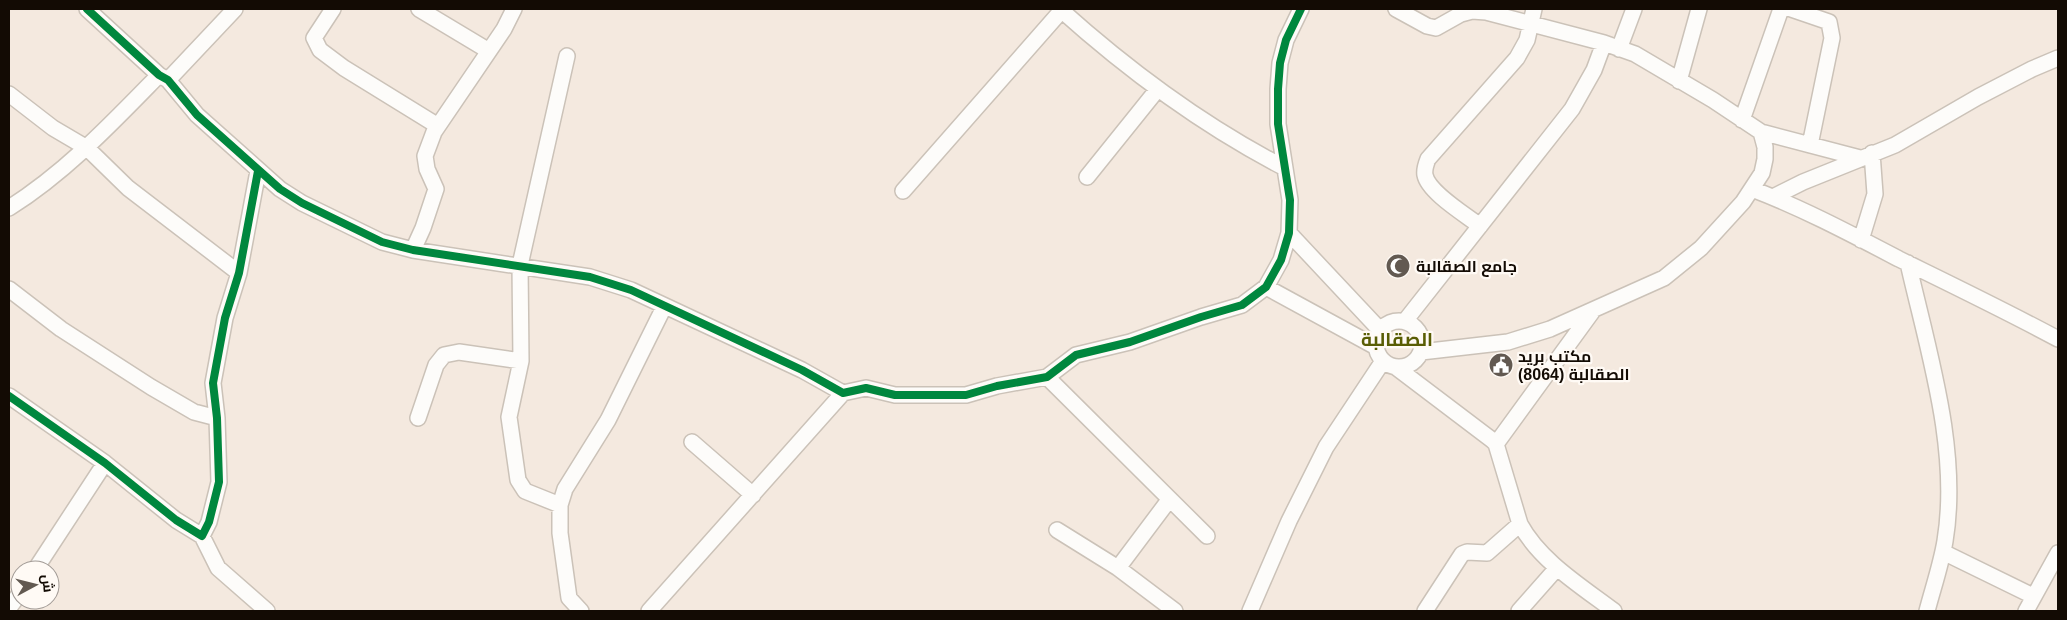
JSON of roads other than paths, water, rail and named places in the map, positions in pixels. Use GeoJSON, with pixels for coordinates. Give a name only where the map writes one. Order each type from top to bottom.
{"type":"FeatureCollection","features":[{"type":"Feature","properties":{"kind":"street"},"geometry":{"type":"LineString","coordinates":[[9,208],[34,192],[87,148],[164,78],[235,9]]}},
{"type":"Feature","properties":{"kind":"street"},"geometry":{"type":"LineString","coordinates":[[333,9],[314,38],[320,50],[344,68],[438,126]]}},
{"type":"Feature","properties":{"kind":"street"},"geometry":{"type":"LineString","coordinates":[[419,9],[489,51]]}},
{"type":"Feature","properties":{"kind":"street"},"geometry":{"type":"LineString","coordinates":[[413,250],[423,228],[436,189],[427,169],[426,156],[434,132],[504,29],[514,9]]}},
{"type":"Feature","properties":{"kind":"street"},"geometry":{"type":"LineString","coordinates":[[902,191],[1061,9],[1157,90],[1235,141],[1283,167]]}},
{"type":"Feature","properties":{"kind":"street"},"geometry":{"type":"LineString","coordinates":[[649,611],[843,393],[866,388],[895,395],[966,395],[997,386],[1047,377],[1076,355],[1130,342],[1201,317],[1242,306],[1266,287],[1281,260],[1289,233],[1290,200],[1283,167],[1278,124],[1280,63],[1286,40],[1301,9]]}},
{"type":"Feature","properties":{"kind":"street"},"geometry":{"type":"LineString","coordinates":[[1396,9],[1427,26],[1436,28],[1472,10],[1532,16],[1635,54],[1678,82],[1713,100],[1761,132],[1810,145],[1866,155]]}},
{"type":"Feature","properties":{"kind":"street"},"geometry":{"type":"LineString","coordinates":[[1619,49],[1634,9]]}},
{"type":"Feature","properties":{"kind":"street"},"geometry":{"type":"LineString","coordinates":[[1678,82],[1699,9]]}},
{"type":"Feature","properties":{"kind":"street"},"geometry":{"type":"LineString","coordinates":[[1742,120],[1781,9]]}},
{"type":"Feature","properties":{"kind":"street"},"geometry":{"type":"LineString","coordinates":[[1792,9],[1829,22],[1832,31],[1810,145]]}},
{"type":"Feature","properties":{"kind":"street"},"geometry":{"type":"LineString","coordinates":[[93,10],[164,78],[197,114],[258,171],[280,189],[310,208],[382,242],[413,250],[520,265],[607,281],[631,290],[802,370],[843,393]]}},
{"type":"Feature","properties":{"kind":"street"},"geometry":{"type":"LineString","coordinates":[[1480,226],[1432,188],[1425,174],[1426,166],[1428,159],[1517,58],[1527,40],[1532,16]]}},
{"type":"Feature","properties":{"kind":"street"},"geometry":{"type":"LineString","coordinates":[[1405,321],[1572,108],[1594,70],[1604,43]]}},
{"type":"Feature","properties":{"kind":"street"},"geometry":{"type":"LineString","coordinates":[[560,505],[525,491],[518,480],[509,417],[521,361],[520,265],[568,56]]}},
{"type":"Feature","properties":{"kind":"street"},"geometry":{"type":"LineString","coordinates":[[1773,197],[1866,155],[1895,145],[1978,97],[2032,69],[2058,58]]}},
{"type":"Feature","properties":{"kind":"street"},"geometry":{"type":"LineString","coordinates":[[1087,177],[1157,90]]}},
{"type":"Feature","properties":{"kind":"street"},"geometry":{"type":"LineString","coordinates":[[9,94],[53,128],[87,148],[128,188],[239,273]]}},
{"type":"Feature","properties":{"kind":"street"},"geometry":{"type":"LineString","coordinates":[[1421,352],[1508,342],[1550,330],[1664,278],[1684,263],[1724,224],[1752,189],[1762,173],[1765,159],[1765,147],[1761,132]]}},
{"type":"Feature","properties":{"kind":"street"},"geometry":{"type":"LineString","coordinates":[[1861,240],[1875,194],[1866,155]]}},
{"type":"Feature","properties":{"kind":"street"},"geometry":{"type":"LineString","coordinates":[[202,536],[208,522],[219,482],[217,418],[213,383],[225,318],[239,273],[258,171]]}},
{"type":"Feature","properties":{"kind":"street"},"geometry":{"type":"LineString","coordinates":[[1752,189],[1773,197],[1908,263],[2016,316],[2058,339]]}},
{"type":"Feature","properties":{"kind":"street"},"geometry":{"type":"LineString","coordinates":[[1289,233],[1380,330]]}},
{"type":"Feature","properties":{"kind":"street"},"geometry":{"type":"LineString","coordinates":[[1908,263],[1932,363],[1948,462],[1945,540],[1927,611]]}},
{"type":"Feature","properties":{"kind":"street"},"geometry":{"type":"LineString","coordinates":[[1266,287],[1376,347]]}},
{"type":"Feature","properties":{"kind":"street"},"geometry":{"type":"LineString","coordinates":[[9,289],[61,329],[150,387],[194,412],[217,418]]}},
{"type":"Feature","properties":{"kind":"street"},"geometry":{"type":"LineString","coordinates":[[581,611],[569,598],[560,533],[560,505],[565,488],[608,420],[664,306]]}},
{"type":"Feature","properties":{"kind":"street"},"geometry":{"type":"LineString","coordinates":[[1496,444],[1594,310]]}},
{"type":"Feature","properties":{"kind":"street"},"geometry":{"type":"LineString","coordinates":[[1397,368],[1412,364],[1421,352],[1422,344],[1418,330],[1405,321],[1392,322],[1380,330],[1377,335],[1376,347],[1383,361],[1397,368],[1496,444],[1520,524],[1526,536],[1557,568],[1614,611]]}},
{"type":"Feature","properties":{"kind":"street"},"geometry":{"type":"LineString","coordinates":[[418,418],[436,365],[444,355],[459,352],[521,361]]}},
{"type":"Feature","properties":{"kind":"street"},"geometry":{"type":"LineString","coordinates":[[1250,611],[1289,521],[1326,447],[1383,361]]}},
{"type":"Feature","properties":{"kind":"street"},"geometry":{"type":"LineString","coordinates":[[1047,377],[1169,500],[1208,536]]}},
{"type":"Feature","properties":{"kind":"street"},"geometry":{"type":"LineString","coordinates":[[9,396],[105,463],[176,520],[202,536],[218,568],[267,611]]}},
{"type":"Feature","properties":{"kind":"street"},"geometry":{"type":"LineString","coordinates":[[692,442],[753,495]]}},
{"type":"Feature","properties":{"kind":"street"},"geometry":{"type":"LineString","coordinates":[[42,560],[105,463]]}},
{"type":"Feature","properties":{"kind":"street"},"geometry":{"type":"LineString","coordinates":[[1118,568],[1169,500]]}},
{"type":"Feature","properties":{"kind":"street"},"geometry":{"type":"LineString","coordinates":[[1425,611],[1462,554],[1466,552],[1487,553],[1520,524]]}},
{"type":"Feature","properties":{"kind":"street"},"geometry":{"type":"LineString","coordinates":[[1057,530],[1118,568],[1175,611]]}},
{"type":"Feature","properties":{"kind":"street"},"geometry":{"type":"LineString","coordinates":[[1943,552],[2034,596]]}},
{"type":"Feature","properties":{"kind":"street"},"geometry":{"type":"LineString","coordinates":[[2026,611],[2058,553]]}},
{"type":"Feature","properties":{"kind":"street"},"geometry":{"type":"LineString","coordinates":[[1519,611],[1557,568]]}},
{"type":"Feature","properties":{"kind":"place","name":"جامع الصقالبة"},"geometry":{"type":"Point","coordinates":[1398,266]}},
{"type":"Feature","properties":{"kind":"place","name":"مكتب بريد الصقالبة (8064)"},"geometry":{"type":"Point","coordinates":[1501,365]}},
{"type":"Feature","properties":{"kind":"district","name":"الصقالبة"},"geometry":{"type":"Point","coordinates":[1397,339]}}]}
